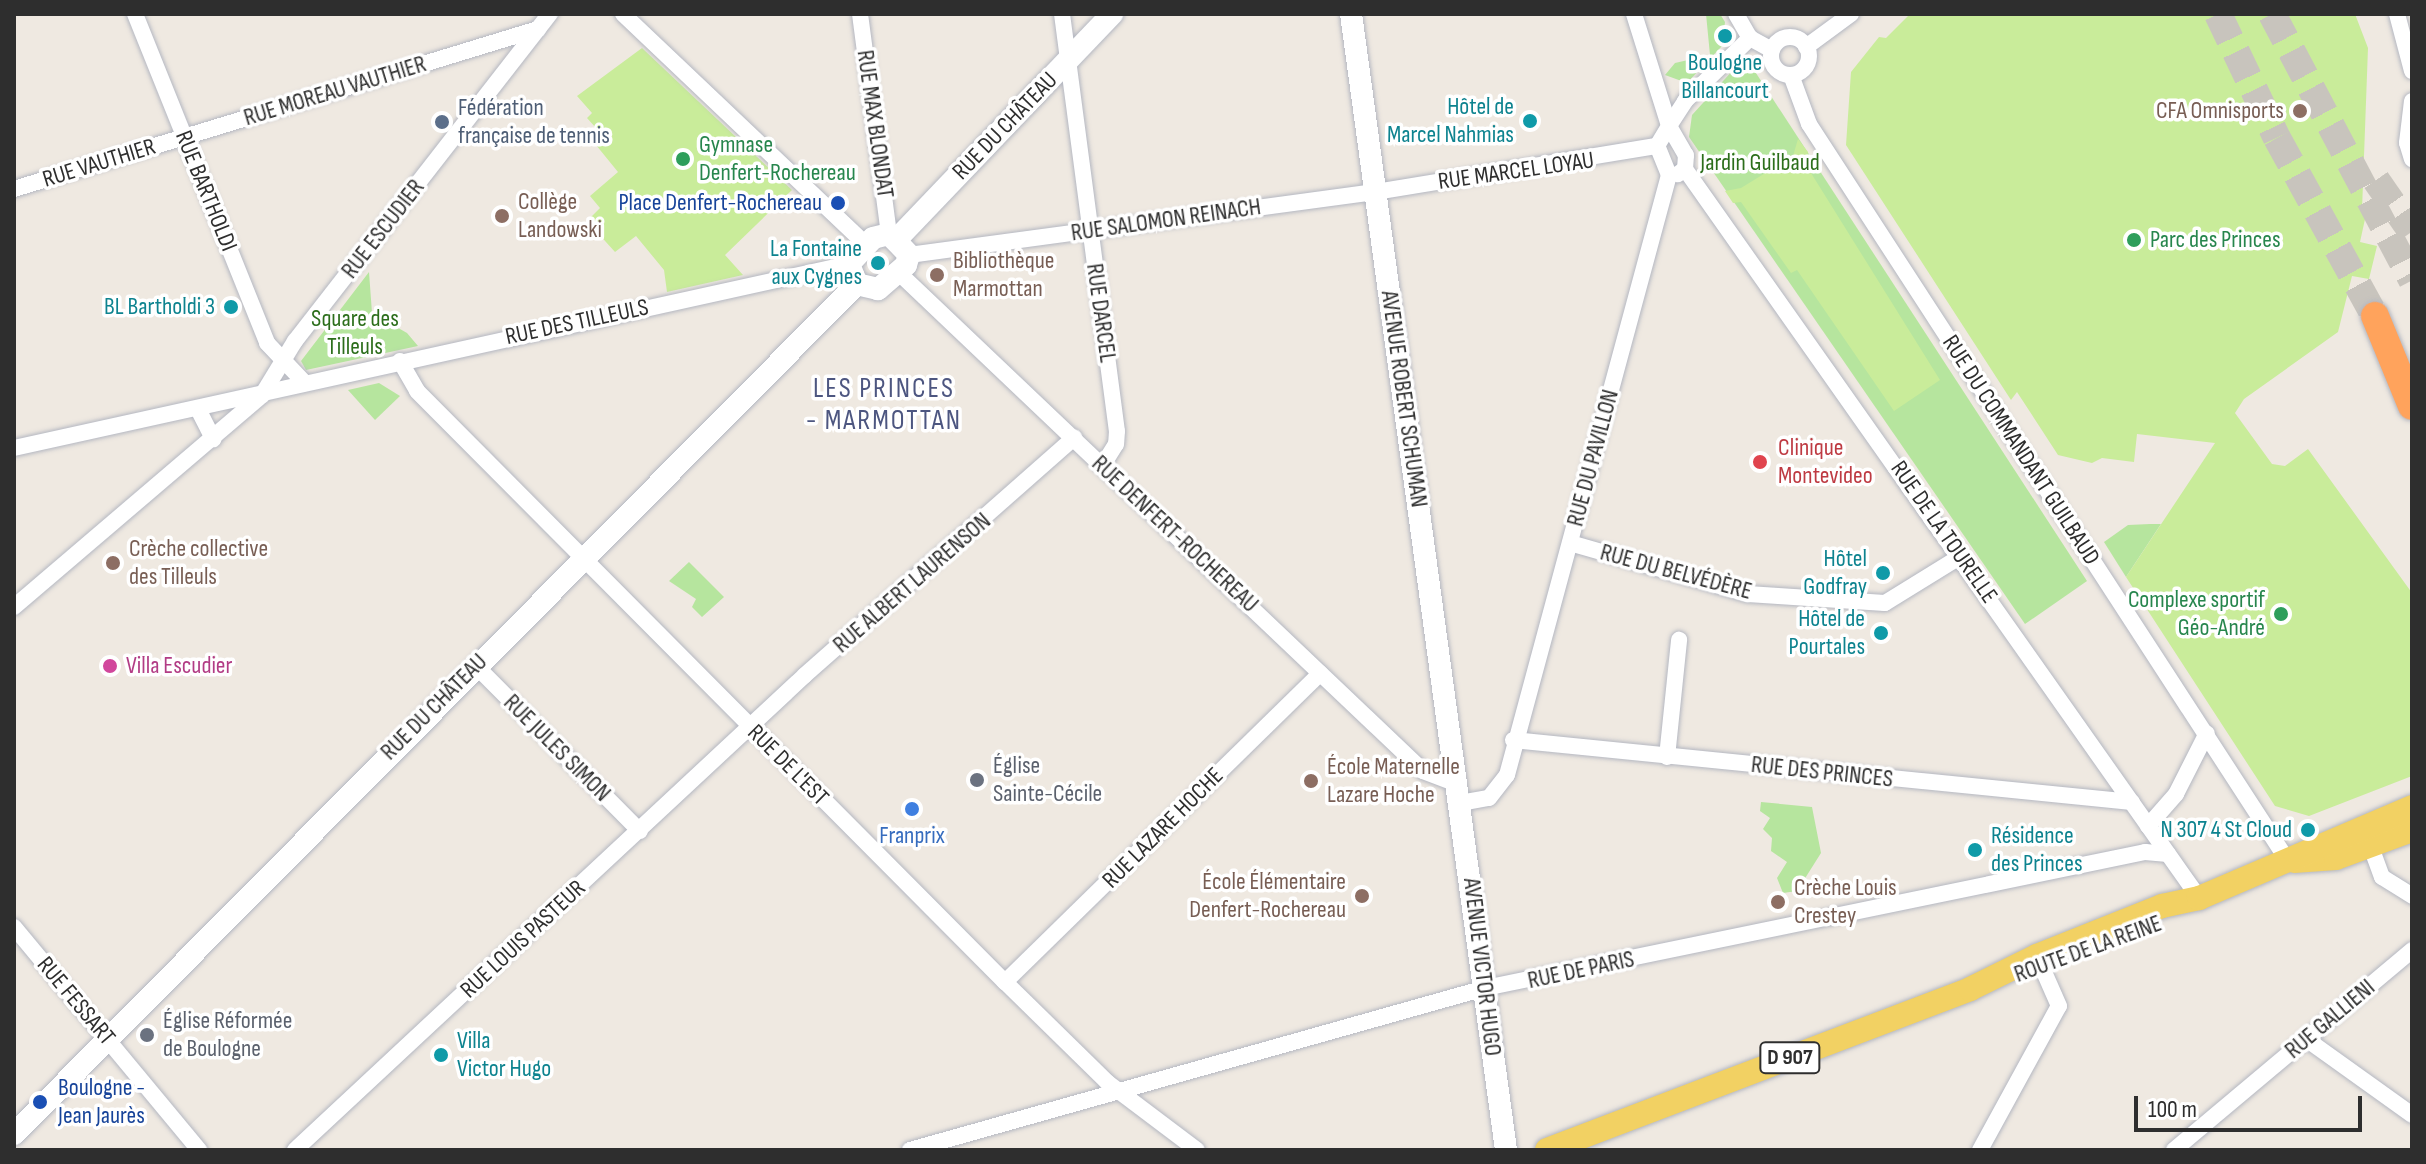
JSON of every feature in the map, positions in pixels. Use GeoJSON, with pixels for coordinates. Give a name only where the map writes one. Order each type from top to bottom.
{"type":"FeatureCollection","features":[{"type":"Feature","properties":{"kind":"highway"},"geometry":{"type":"LineString","coordinates":[[2412,369],[2375,316],[2412,406]]}},
{"type":"Feature","properties":{"kind":"main road","name":"RUE DU CHÂTEAU"},"geometry":{"type":"LineString","coordinates":[[899,250],[1112,14]]}},
{"type":"Feature","properties":{"kind":"main road","name":"AVENUE ROBERT SCHUMAN"},"geometry":{"type":"LineString","coordinates":[[1351,14],[1459,794]]}},
{"type":"Feature","properties":{"kind":"main road"},"geometry":{"type":"LineString","coordinates":[[866,245],[899,250],[878,289],[853,274],[866,245]]}},
{"type":"Feature","properties":{"kind":"main road","name":"RUE DU CHÂTEAU"},"geometry":{"type":"LineString","coordinates":[[14,1134],[581,557],[853,274]]}},
{"type":"Feature","properties":{"kind":"main road","name":"AVENUE VICTOR HUGO"},"geometry":{"type":"LineString","coordinates":[[1459,794],[1506,1150]]}},
{"type":"Feature","properties":{"kind":"main road","name":"ROUTE DE LA REINE"},"geometry":{"type":"LineString","coordinates":[[1547,1150],[2041,962],[2162,906],[2199,898],[2412,807]]}},
{"type":"Feature","properties":{"kind":"main road"},"geometry":{"type":"LineString","coordinates":[[2288,861],[2336,858],[2412,830]]}},
{"type":"Feature","properties":{"kind":"street","name":"RUE BARTHOLDI"},"geometry":{"type":"LineString","coordinates":[[135,14],[267,343],[282,364]]}},
{"type":"Feature","properties":{"kind":"street","name":"RUE ESCUDIER"},"geometry":{"type":"LineString","coordinates":[[14,607],[262,395],[282,364],[550,14]]}},
{"type":"Feature","properties":{"kind":"street"},"geometry":{"type":"LineString","coordinates":[[623,14],[866,245]]}},
{"type":"Feature","properties":{"kind":"street","name":"RUE MAX BLONDAT"},"geometry":{"type":"LineString","coordinates":[[860,14],[899,250]]}},
{"type":"Feature","properties":{"kind":"street","name":"RUE DARCEL"},"geometry":{"type":"LineString","coordinates":[[1062,14],[1117,431],[1116,444],[1103,465]]}},
{"type":"Feature","properties":{"kind":"street"},"geometry":{"type":"LineString","coordinates":[[1634,14],[1669,126],[1686,155],[1677,172],[1657,146],[1669,126],[1685,101],[1750,38]]}},
{"type":"Feature","properties":{"kind":"street"},"geometry":{"type":"LineString","coordinates":[[1736,14],[1750,38],[1772,50],[1791,37],[1806,47]]}},
{"type":"Feature","properties":{"kind":"street"},"geometry":{"type":"LineString","coordinates":[[1806,47],[1851,14]]}},
{"type":"Feature","properties":{"kind":"street"},"geometry":{"type":"LineString","coordinates":[[2398,15],[2412,71]]}},
{"type":"Feature","properties":{"kind":"street","name":"RUE MOREAU VAUTHIER"},"geometry":{"type":"LineString","coordinates":[[184,137],[538,29]]}},
{"type":"Feature","properties":{"kind":"street"},"geometry":{"type":"LineString","coordinates":[[486,46],[507,69]]}},
{"type":"Feature","properties":{"kind":"street"},"geometry":{"type":"LineString","coordinates":[[1791,75],[1806,65],[1806,47]]}},
{"type":"Feature","properties":{"kind":"street","name":"RUE DU COMMANDANT GUILBAUD"},"geometry":{"type":"LineString","coordinates":[[1772,50],[1775,68],[1791,75],[1809,124],[2288,861]]}},
{"type":"Feature","properties":{"kind":"street"},"geometry":{"type":"LineString","coordinates":[[2412,101],[2407,143],[2412,159]]}},
{"type":"Feature","properties":{"kind":"street","name":"RUE VAUTHIER"},"geometry":{"type":"LineString","coordinates":[[14,189],[184,137]]}},
{"type":"Feature","properties":{"kind":"street","name":"RUE MARCEL LOYAU"},"geometry":{"type":"LineString","coordinates":[[1375,192],[1657,146]]}},
{"type":"Feature","properties":{"kind":"street","name":"RUE DU PAVILLON"},"geometry":{"type":"LineString","coordinates":[[1459,794],[1489,798],[1501,788],[1677,172]]}},
{"type":"Feature","properties":{"kind":"street","name":"RUE DE LA TOURELLE"},"geometry":{"type":"LineString","coordinates":[[1677,172],[1961,556],[2199,898]]}},
{"type":"Feature","properties":{"kind":"street","name":"RUE SALOMON REINACH"},"geometry":{"type":"LineString","coordinates":[[899,250],[1090,231],[1375,192]]}},
{"type":"Feature","properties":{"kind":"street","name":"RUE DENFERT-ROCHEREAU"},"geometry":{"type":"LineString","coordinates":[[899,250],[1074,438],[1429,776],[1459,794]]}},
{"type":"Feature","properties":{"kind":"street","name":"RUE DES TILLEULS"},"geometry":{"type":"LineString","coordinates":[[14,448],[262,395],[400,361],[853,274]]}},
{"type":"Feature","properties":{"kind":"street","name":"RUE DE L'EST"},"geometry":{"type":"LineString","coordinates":[[400,361],[410,384],[1005,982],[1121,1093],[1197,1150]]}},
{"type":"Feature","properties":{"kind":"street"},"geometry":{"type":"LineString","coordinates":[[282,364],[305,383]]}},
{"type":"Feature","properties":{"kind":"street"},"geometry":{"type":"LineString","coordinates":[[198,409],[213,439]]}},
{"type":"Feature","properties":{"kind":"street","name":"RUE ALBERT LAURENSON"},"geometry":{"type":"LineString","coordinates":[[751,728],[1074,438]]}},
{"type":"Feature","properties":{"kind":"street","name":"RUE DU BELVÉDÈRE"},"geometry":{"type":"LineString","coordinates":[[1570,543],[1748,594],[1885,603],[1904,596],[1961,556]]}},
{"type":"Feature","properties":{"kind":"street"},"geometry":{"type":"LineString","coordinates":[[1667,757],[1679,640]]}},
{"type":"Feature","properties":{"kind":"street","name":"RUE JULES SIMON"},"geometry":{"type":"LineString","coordinates":[[475,665],[640,831]]}},
{"type":"Feature","properties":{"kind":"street","name":"RUE LAZARE HOCHE"},"geometry":{"type":"LineString","coordinates":[[1005,982],[1320,673]]}},
{"type":"Feature","properties":{"kind":"street","name":"RUE LOUIS PASTEUR"},"geometry":{"type":"LineString","coordinates":[[295,1150],[751,728]]}},
{"type":"Feature","properties":{"kind":"street"},"geometry":{"type":"LineString","coordinates":[[2148,826],[2176,794],[2207,733]]}},
{"type":"Feature","properties":{"kind":"street","name":"RUE DES PRINCES"},"geometry":{"type":"LineString","coordinates":[[1513,740],[2132,802]]}},
{"type":"Feature","properties":{"kind":"street"},"geometry":{"type":"LineString","coordinates":[[2389,817],[2371,847],[2382,877],[2412,896]]}},
{"type":"Feature","properties":{"kind":"street","name":"RUE DE PARIS"},"geometry":{"type":"LineString","coordinates":[[910,1150],[1485,988],[2145,852],[2168,854]]}},
{"type":"Feature","properties":{"kind":"street","name":"RUE FESSART"},"geometry":{"type":"LineString","coordinates":[[14,927],[199,1150]]}},
{"type":"Feature","properties":{"kind":"street","name":"RUE GALLIENI"},"geometry":{"type":"LineString","coordinates":[[2174,1150],[2412,950]]}},
{"type":"Feature","properties":{"kind":"street"},"geometry":{"type":"LineString","coordinates":[[1980,1150],[2059,1006],[2041,962]]}},
{"type":"Feature","properties":{"kind":"street"},"geometry":{"type":"LineString","coordinates":[[2306,1039],[2412,1115]]}},
{"type":"Feature","properties":{"kind":"green space"},"geometry":{"type":"Polygon","coordinates":[[[1706,14],[1720,14],[1725,22],[1722,46],[1687,83],[1665,75],[1675,63],[1710,55],[1706,14]]]}},
{"type":"Feature","properties":{"kind":"green space","name":"Parc des Princes"},"geometry":{"type":"Polygon","coordinates":[[[1910,14],[2355,14],[2368,48],[2362,210],[2367,210],[2360,242],[2377,246],[2369,279],[2352,276],[2338,332],[2244,399],[2235,413],[2272,464],[2285,466],[2308,449],[2412,593],[2412,776],[2309,816],[2275,806],[2126,577],[2215,443],[2137,434],[2134,462],[2102,458],[2092,463],[2058,455],[2017,392],[2011,400],[1846,145],[1851,72],[1879,37],[1886,38],[1910,14]]]}},
{"type":"Feature","properties":{"kind":"green space","name":"Gymnase Denfert-Rochereau"},"geometry":{"type":"Polygon","coordinates":[[[642,48],[792,190],[725,255],[743,275],[667,292],[664,270],[636,236],[615,252],[587,221],[600,208],[590,196],[618,172],[596,145],[605,138],[587,118],[592,113],[577,96],[642,48]]]}},
{"type":"Feature","properties":{"kind":"green space","name":"Jardin Guilbaud"},"geometry":{"type":"Polygon","coordinates":[[[1734,69],[1754,70],[2087,581],[2025,624],[1689,137],[1692,115],[1734,69]]]}},
{"type":"Feature","properties":{"kind":"green space"},"geometry":{"type":"Polygon","coordinates":[[[1798,139],[1808,152],[1806,165],[1940,380],[1894,411],[1797,270],[1791,273],[1741,202],[1733,203],[1725,191],[1741,188],[1793,156],[1798,139]]]}},
{"type":"Feature","properties":{"kind":"green space","name":"Square des Tilleuls"},"geometry":{"type":"Polygon","coordinates":[[[369,272],[372,313],[407,333],[418,346],[306,370],[301,361],[369,272]]]}},
{"type":"Feature","properties":{"kind":"green space"},"geometry":{"type":"Polygon","coordinates":[[[379,383],[400,396],[375,420],[348,390],[379,383]]]}},
{"type":"Feature","properties":{"kind":"green space"},"geometry":{"type":"Polygon","coordinates":[[[2161,524],[2126,577],[2104,542],[2128,525],[2161,524]]]}},
{"type":"Feature","properties":{"kind":"green space"},"geometry":{"type":"Polygon","coordinates":[[[689,562],[724,597],[702,617],[692,607],[696,599],[669,581],[689,562]]]}},
{"type":"Feature","properties":{"kind":"green space"},"geometry":{"type":"Polygon","coordinates":[[[1761,802],[1812,807],[1821,853],[1797,891],[1783,893],[1777,878],[1787,862],[1771,851],[1772,838],[1763,829],[1770,818],[1760,811],[1761,802]]]}},
{"type":"Feature","properties":{"kind":"tunnel"},"geometry":{"type":"LineString","coordinates":[[2218,14],[2277,138],[2375,316]]}},
{"type":"Feature","properties":{"kind":"tunnel"},"geometry":{"type":"LineString","coordinates":[[2272,14],[2412,280]]}},
{"type":"Feature","properties":{"kind":"tunnel"},"geometry":{"type":"LineString","coordinates":[[2376,180],[2412,232]]}},
{"type":"Feature","properties":{"kind":"place","name":"Boulogne Billancourt"},"geometry":{"type":"Point","coordinates":[1725,36]}},
{"type":"Feature","properties":{"kind":"place","name":"CFA Omnisports"},"geometry":{"type":"Point","coordinates":[2300,111]}},
{"type":"Feature","properties":{"kind":"place","name":"Hôtel de Marcel Nahmias"},"geometry":{"type":"Point","coordinates":[1530,121]}},
{"type":"Feature","properties":{"kind":"place","name":"Fédération française de tennis"},"geometry":{"type":"Point","coordinates":[442,122]}},
{"type":"Feature","properties":{"kind":"place","name":"Gymnase Denfert-Rochereau"},"geometry":{"type":"Point","coordinates":[683,159]}},
{"type":"Feature","properties":{"kind":"place","name":"Place Denfert-Rochereau"},"geometry":{"type":"Point","coordinates":[838,203]}},
{"type":"Feature","properties":{"kind":"place","name":"Collège Landowski"},"geometry":{"type":"Point","coordinates":[502,216]}},
{"type":"Feature","properties":{"kind":"place","name":"Parc des Princes"},"geometry":{"type":"Point","coordinates":[2134,240]}},
{"type":"Feature","properties":{"kind":"place","name":"La Fontaine aux Cygnes"},"geometry":{"type":"Point","coordinates":[878,263]}},
{"type":"Feature","properties":{"kind":"place","name":"Bibliothèque Marmottan"},"geometry":{"type":"Point","coordinates":[937,275]}},
{"type":"Feature","properties":{"kind":"place","name":"BL Bartholdi 3"},"geometry":{"type":"Point","coordinates":[231,307]}},
{"type":"Feature","properties":{"kind":"place","name":"Clinique Montevideo"},"geometry":{"type":"Point","coordinates":[1760,462]}},
{"type":"Feature","properties":{"kind":"place","name":"Crèche collective des Tilleuls"},"geometry":{"type":"Point","coordinates":[113,563]}},
{"type":"Feature","properties":{"kind":"place","name":"Hôtel Godfray"},"geometry":{"type":"Point","coordinates":[1883,573]}},
{"type":"Feature","properties":{"kind":"place","name":"Complexe sportif Géo-André"},"geometry":{"type":"Point","coordinates":[2281,614]}},
{"type":"Feature","properties":{"kind":"place","name":"Hôtel de Pourtales"},"geometry":{"type":"Point","coordinates":[1881,633]}},
{"type":"Feature","properties":{"kind":"place","name":"Villa Escudier"},"geometry":{"type":"Point","coordinates":[110,666]}},
{"type":"Feature","properties":{"kind":"place","name":"Église Sainte-Cécile"},"geometry":{"type":"Point","coordinates":[977,780]}},
{"type":"Feature","properties":{"kind":"place","name":"École Maternelle Lazare Hoche"},"geometry":{"type":"Point","coordinates":[1311,781]}},
{"type":"Feature","properties":{"kind":"place","name":"Franprix"},"geometry":{"type":"Point","coordinates":[912,809]}},
{"type":"Feature","properties":{"kind":"place","name":"N 307 4 St Cloud"},"geometry":{"type":"Point","coordinates":[2308,830]}},
{"type":"Feature","properties":{"kind":"place","name":"Résidence des Princes"},"geometry":{"type":"Point","coordinates":[1975,850]}},
{"type":"Feature","properties":{"kind":"place","name":"École Élémentaire Denfert-Rochereau"},"geometry":{"type":"Point","coordinates":[1362,896]}},
{"type":"Feature","properties":{"kind":"place","name":"Crèche Louis Crestey"},"geometry":{"type":"Point","coordinates":[1778,902]}},
{"type":"Feature","properties":{"kind":"place","name":"Église Réformée de Boulogne"},"geometry":{"type":"Point","coordinates":[147,1035]}},
{"type":"Feature","properties":{"kind":"place","name":"Villa Victor Hugo"},"geometry":{"type":"Point","coordinates":[441,1055]}},
{"type":"Feature","properties":{"kind":"place","name":"Boulogne - Jean Jaurès"},"geometry":{"type":"Point","coordinates":[40,1102]}},
{"type":"Feature","properties":{"kind":"district","name":"LES PRINCES - MARMOTTAN"},"geometry":{"type":"Point","coordinates":[884,405]}}]}
